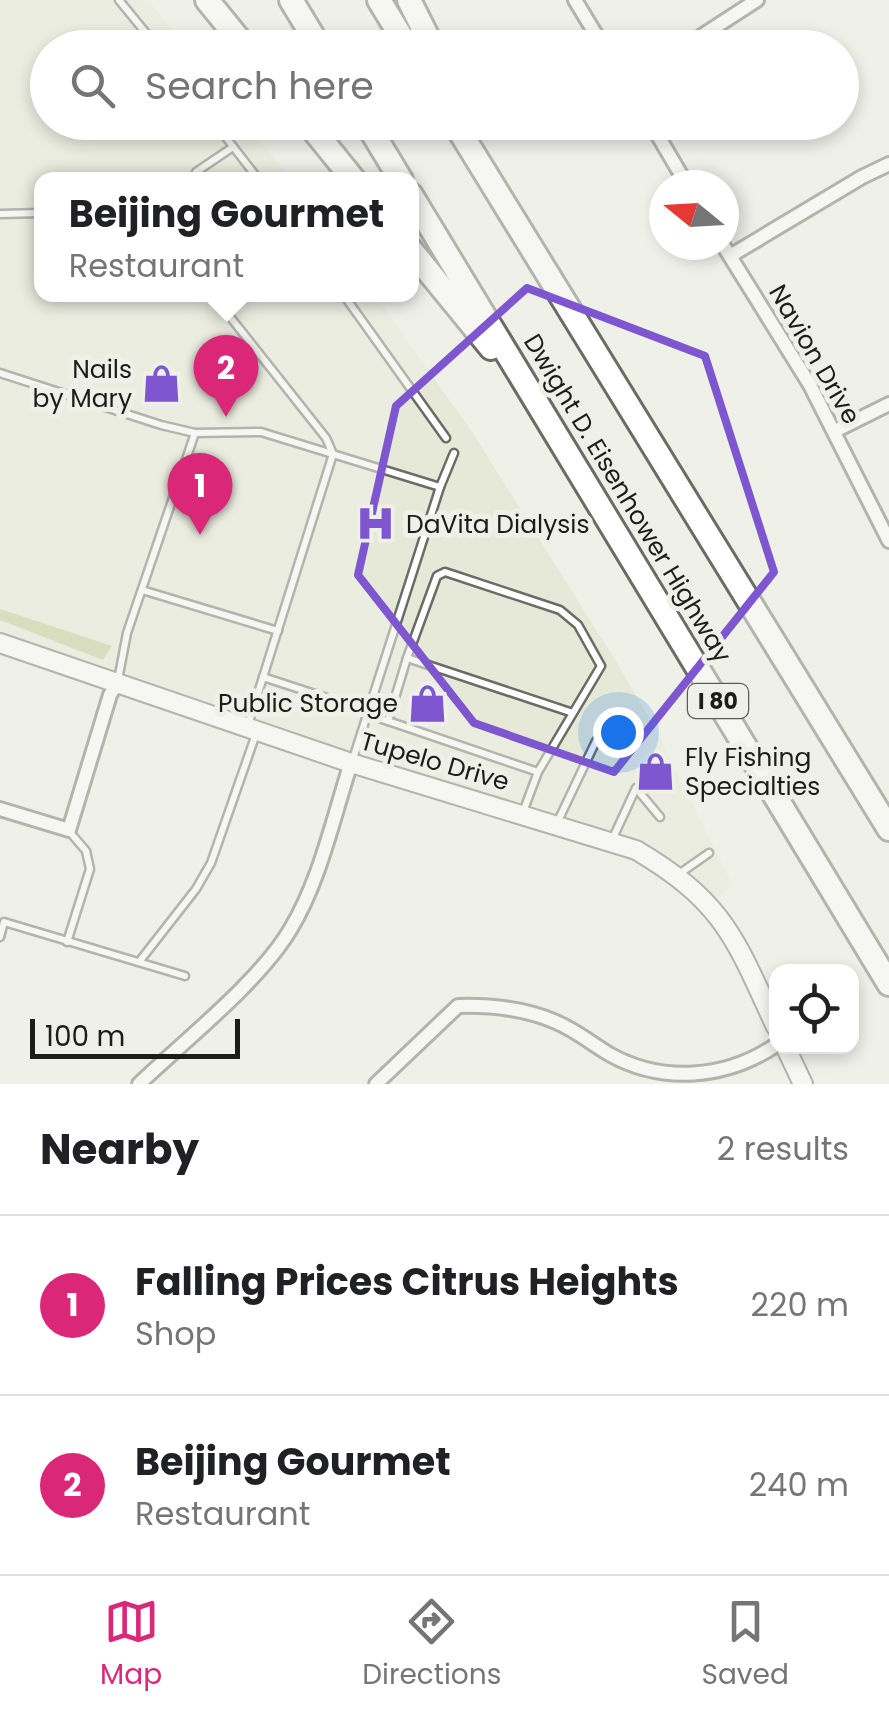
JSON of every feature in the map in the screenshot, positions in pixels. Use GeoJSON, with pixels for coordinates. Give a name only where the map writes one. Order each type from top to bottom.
{"type":"FeatureCollection","features":[{"type":"Feature","properties":{"kind":"highway"},"geometry":{"type":"LineString","coordinates":[[208,0],[232,30]]}},
{"type":"Feature","properties":{"kind":"highway"},"geometry":{"type":"LineString","coordinates":[[291,0],[309,30]]}},
{"type":"Feature","properties":{"kind":"highway"},"geometry":{"type":"LineString","coordinates":[[379,0],[397,30]]}},
{"type":"Feature","properties":{"kind":"highway"},"geometry":{"type":"LineString","coordinates":[[409,0],[424,30]]}},
{"type":"Feature","properties":{"kind":"highway"},"geometry":{"type":"LineString","coordinates":[[322,140],[348,172]]}},
{"type":"Feature","properties":{"kind":"highway"},"geometry":{"type":"LineString","coordinates":[[377,140],[397,172]]}},
{"type":"Feature","properties":{"kind":"highway","name":"Dwight D. Eisenhower Highway"},"geometry":{"type":"LineString","coordinates":[[465,140],[889,828]]}},
{"type":"Feature","properties":{"kind":"highway"},"geometry":{"type":"LineString","coordinates":[[481,140],[559,294]]}},
{"type":"Feature","properties":{"kind":"highway","name":"Dwight D. Eisenhower Highway"},"geometry":{"type":"LineString","coordinates":[[419,208],[889,984]]}},
{"type":"Feature","properties":{"kind":"highway"},"geometry":{"type":"LineString","coordinates":[[419,260],[548,417]]}},
{"type":"Feature","properties":{"kind":"highway"},"geometry":{"type":"LineString","coordinates":[[834,736],[889,816]]}},
{"type":"Feature","properties":{"kind":"street"},"geometry":{"type":"LineString","coordinates":[[575,0],[593,30]]}},
{"type":"Feature","properties":{"kind":"street"},"geometry":{"type":"LineString","coordinates":[[711,30],[757,0]]}},
{"type":"Feature","properties":{"kind":"street"},"geometry":{"type":"LineString","coordinates":[[661,140],[678,170]]}},
{"type":"Feature","properties":{"kind":"street"},"geometry":{"type":"LineString","coordinates":[[739,244],[889,164]]}},
{"type":"Feature","properties":{"kind":"street","name":"Navion Drive"},"geometry":{"type":"LineString","coordinates":[[732,260],[835,431],[889,542]]}},
{"type":"Feature","properties":{"kind":"street"},"geometry":{"type":"LineString","coordinates":[[835,431],[889,404]]}},
{"type":"Feature","properties":{"kind":"street","name":"Tupelo Drive"},"geometry":{"type":"LineString","coordinates":[[0,644],[351,764],[636,850],[678,874],[713,907],[729,929],[769,1012]]}},
{"type":"Feature","properties":{"kind":"street"},"geometry":{"type":"LineString","coordinates":[[0,809],[68,830],[117,683]]}},
{"type":"Feature","properties":{"kind":"street"},"geometry":{"type":"LineString","coordinates":[[139,1084],[265,964],[290,932],[308,895],[351,764]]}},
{"type":"Feature","properties":{"kind":"street"},"geometry":{"type":"LineString","coordinates":[[376,1084],[458,1006],[489,1005],[529,1012],[576,1032],[629,1064],[669,1074],[720,1071],[769,1049]]}},
{"type":"Feature","properties":{"kind":"street"},"geometry":{"type":"LineString","coordinates":[[790,1054],[803,1084]]}},
{"type":"Feature","properties":{"kind":"lane"},"geometry":{"type":"LineString","coordinates":[[119,0],[143,30]]}},
{"type":"Feature","properties":{"kind":"lane"},"geometry":{"type":"LineString","coordinates":[[228,140],[252,172]]}},
{"type":"Feature","properties":{"kind":"lane"},"geometry":{"type":"LineString","coordinates":[[196,172],[233,147]]}},
{"type":"Feature","properties":{"kind":"lane"},"geometry":{"type":"LineString","coordinates":[[0,214],[34,213]]}},
{"type":"Feature","properties":{"kind":"lane"},"geometry":{"type":"LineString","coordinates":[[139,962],[196,890],[211,863],[333,454],[326,438],[218,302]]}},
{"type":"Feature","properties":{"kind":"lane"},"geometry":{"type":"LineString","coordinates":[[349,302],[446,438]]}},
{"type":"Feature","properties":{"kind":"lane"},"geometry":{"type":"LineString","coordinates":[[0,373],[195,433],[261,432],[440,487]]}},
{"type":"Feature","properties":{"kind":"lane"},"geometry":{"type":"LineString","coordinates":[[117,683],[120,656],[195,433]]}},
{"type":"Feature","properties":{"kind":"lane"},"geometry":{"type":"LineString","coordinates":[[351,764],[454,453]]}},
{"type":"Feature","properties":{"kind":"lane"},"geometry":{"type":"LineString","coordinates":[[388,721],[406,658],[437,576],[445,572],[560,610],[578,625],[601,666],[538,772],[523,813]]}},
{"type":"Feature","properties":{"kind":"lane"},"geometry":{"type":"LineString","coordinates":[[142,590],[278,631]]}},
{"type":"Feature","properties":{"kind":"lane"},"geometry":{"type":"LineString","coordinates":[[406,658],[574,713]]}},
{"type":"Feature","properties":{"kind":"lane"},"geometry":{"type":"LineString","coordinates":[[264,677],[538,772]]}},
{"type":"Feature","properties":{"kind":"lane"},"geometry":{"type":"LineString","coordinates":[[557,824],[596,741]]}},
{"type":"Feature","properties":{"kind":"lane"},"geometry":{"type":"LineString","coordinates":[[612,841],[636,788],[660,817]]}},
{"type":"Feature","properties":{"kind":"lane"},"geometry":{"type":"LineString","coordinates":[[67,942],[90,869],[86,851],[68,830]]}},
{"type":"Feature","properties":{"kind":"lane"},"geometry":{"type":"LineString","coordinates":[[678,874],[708,854]]}},
{"type":"Feature","properties":{"kind":"lane"},"geometry":{"type":"LineString","coordinates":[[0,936],[4,922],[184,976]]}},
{"type":"Feature","properties":{"kind":"highlighted area"},"geometry":{"type":"Polygon","coordinates":[[[527,288],[705,356],[774,572],[614,772],[474,723],[358,575],[396,406],[527,288]]]}},
{"type":"Feature","properties":{"kind":"shaded area"},"geometry":{"type":"Polygon","coordinates":[[[0,0],[148,0],[172,30],[30,30],[30,140],[259,140],[285,172],[34,172],[34,302],[380,302],[472,432],[617,663],[656,730],[733,886],[715,899],[680,867],[635,842],[366,758],[0,634],[0,0]]]}},
{"type":"Feature","properties":{"kind":"green space"},"geometry":{"type":"Polygon","coordinates":[[[0,609],[112,646],[103,660],[0,620],[0,609]]]}},
{"type":"Feature","properties":{"kind":"place","name":"Nails by Mary"},"geometry":{"type":"Point","coordinates":[162,383]}},
{"type":"Feature","properties":{"kind":"place","name":"Beijing Gourmet"},"geometry":{"type":"Point","coordinates":[226,417]}},
{"type":"Feature","properties":{"kind":"place","name":"DaVita Dialysis"},"geometry":{"type":"Point","coordinates":[376,524]}},
{"type":"Feature","properties":{"kind":"place","name":"Falling Prices Citrus Heights"},"geometry":{"type":"Point","coordinates":[200,535]}},
{"type":"Feature","properties":{"kind":"place","name":"Public Storage"},"geometry":{"type":"Point","coordinates":[428,703]}},
{"type":"Feature","properties":{"kind":"place","name":"Fly Fishing Specialties"},"geometry":{"type":"Point","coordinates":[655,771]}}]}
